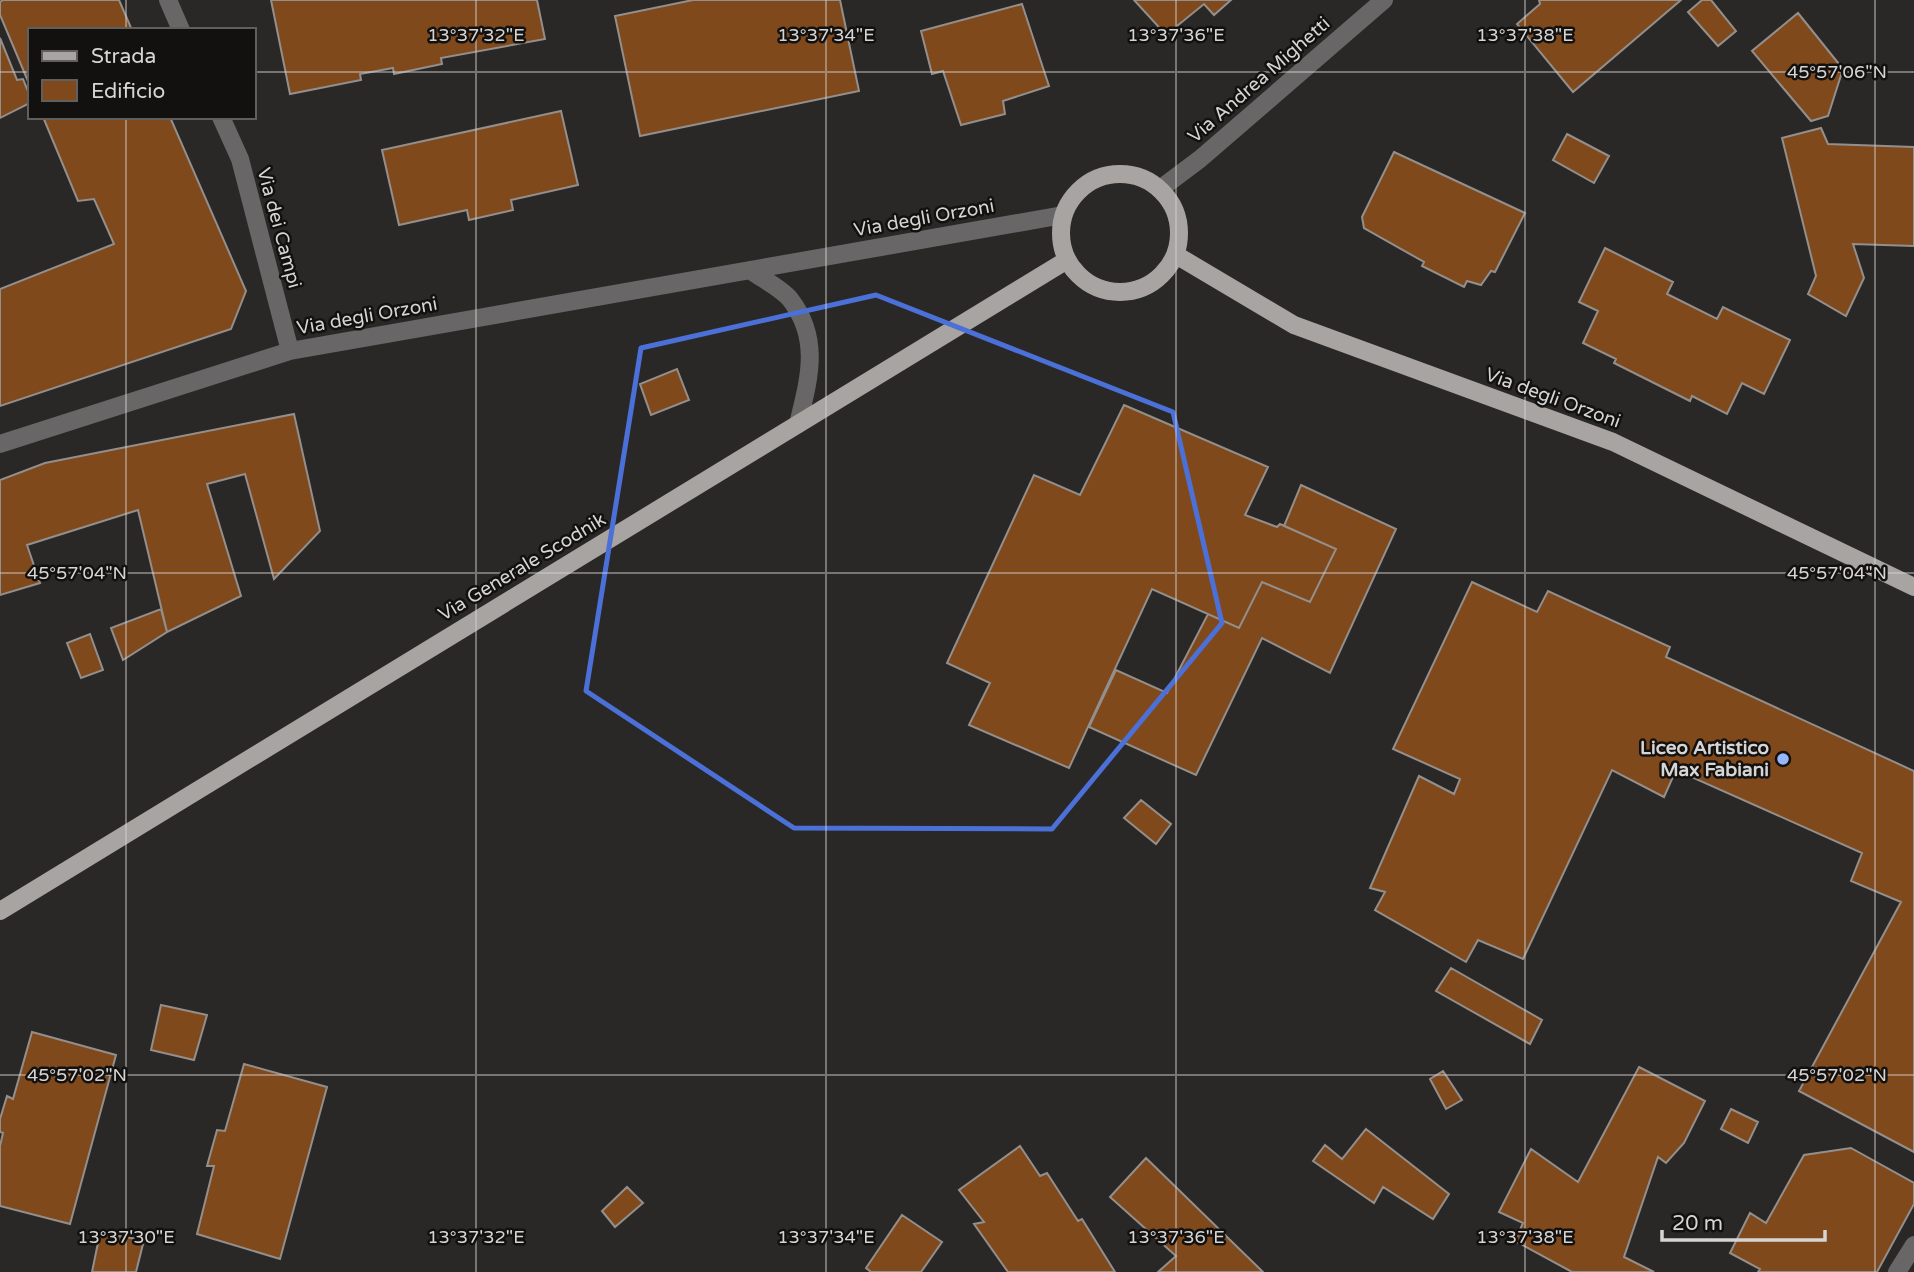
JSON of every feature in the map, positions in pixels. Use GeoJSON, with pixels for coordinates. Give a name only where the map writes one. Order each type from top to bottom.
{"type":"FeatureCollection","features":[{"type":"Feature","properties":{"kind":"main road"},"geometry":{"type":"LineString","coordinates":[[1115,173],[1139,177],[1160,189],[1173,207],[1180,229],[1176,255],[1166,273],[1147,286],[1125,293],[1101,292],[1081,279],[1067,260],[1060,239],[1063,215],[1074,194],[1091,179],[1115,173]]}},
{"type":"Feature","properties":{"kind":"main road","name":"Via degli Orzoni"},"geometry":{"type":"LineString","coordinates":[[1176,255],[1294,325],[1613,442],[1914,586]]}},
{"type":"Feature","properties":{"kind":"main road","name":"Via Generale Scodnik"},"geometry":{"type":"LineString","coordinates":[[0,911],[1067,260]]}},
{"type":"Feature","properties":{"kind":"street"},"geometry":{"type":"LineString","coordinates":[[168,0],[180,28]]}},
{"type":"Feature","properties":{"kind":"street","name":"Via Andrea Mighetti"},"geometry":{"type":"LineString","coordinates":[[1160,189],[1200,159],[1384,0]]}},
{"type":"Feature","properties":{"kind":"street","name":"Via dei Campi"},"geometry":{"type":"LineString","coordinates":[[222,119],[240,159],[290,351]]}},
{"type":"Feature","properties":{"kind":"street","name":"Via degli Orzoni"},"geometry":{"type":"LineString","coordinates":[[0,444],[290,351],[1063,215]]}},
{"type":"Feature","properties":{"kind":"street"},"geometry":{"type":"LineString","coordinates":[[750,270],[789,298],[809,336],[811,370],[798,424]]}},
{"type":"Feature","properties":{"kind":"street"},"geometry":{"type":"LineString","coordinates":[[1897,1272],[1914,1245]]}},
{"type":"Feature","properties":{"kind":"highlighted area"},"geometry":{"type":"Polygon","coordinates":[[[876,295],[1173,412],[1222,623],[1052,829],[794,828],[586,691],[641,348],[876,295]]]}},
{"type":"Feature","properties":{"kind":"building"},"geometry":{"type":"Polygon","coordinates":[[[119,0],[131,28],[28,28],[28,81],[0,15],[0,2],[119,0]]]}},
{"type":"Feature","properties":{"kind":"building"},"geometry":{"type":"Polygon","coordinates":[[[271,0],[537,0],[545,39],[441,58],[442,64],[394,74],[393,68],[360,74],[361,80],[290,94],[271,0]]]}},
{"type":"Feature","properties":{"kind":"building"},"geometry":{"type":"Polygon","coordinates":[[[693,0],[840,0],[859,91],[640,136],[615,16],[693,0]]]}},
{"type":"Feature","properties":{"kind":"building"},"geometry":{"type":"Polygon","coordinates":[[[1134,0],[1231,0],[1214,15],[1204,4],[1166,35],[1134,0]]]}},
{"type":"Feature","properties":{"kind":"building"},"geometry":{"type":"Polygon","coordinates":[[[1539,0],[1681,0],[1573,92],[1517,24],[1540,4],[1539,0]]]}},
{"type":"Feature","properties":{"kind":"building"},"geometry":{"type":"Polygon","coordinates":[[[1702,0],[1711,0],[1736,31],[1718,46],[1688,12],[1702,0]]]}},
{"type":"Feature","properties":{"kind":"building"},"geometry":{"type":"Polygon","coordinates":[[[1022,4],[1049,86],[1003,101],[1005,114],[961,125],[943,71],[932,74],[921,31],[1022,4]]]}},
{"type":"Feature","properties":{"kind":"building"},"geometry":{"type":"Polygon","coordinates":[[[1798,13],[1843,69],[1828,116],[1811,121],[1752,51],[1798,13]]]}},
{"type":"Feature","properties":{"kind":"building"},"geometry":{"type":"Polygon","coordinates":[[[0,38],[17,80],[23,79],[28,91],[28,104],[0,118],[0,38]]]}},
{"type":"Feature","properties":{"kind":"building"},"geometry":{"type":"Polygon","coordinates":[[[561,111],[578,185],[511,200],[513,210],[469,220],[467,210],[399,225],[382,150],[561,111]]]}},
{"type":"Feature","properties":{"kind":"building"},"geometry":{"type":"Polygon","coordinates":[[[44,119],[171,119],[246,291],[231,329],[0,406],[0,289],[114,244],[94,199],[78,201],[44,119]]]}},
{"type":"Feature","properties":{"kind":"building"},"geometry":{"type":"Polygon","coordinates":[[[1821,128],[1828,144],[1914,147],[1914,246],[1853,244],[1864,278],[1846,316],[1808,294],[1816,276],[1782,138],[1821,128]]]}},
{"type":"Feature","properties":{"kind":"building"},"geometry":{"type":"Polygon","coordinates":[[[1567,134],[1609,156],[1594,183],[1553,160],[1567,134]]]}},
{"type":"Feature","properties":{"kind":"building"},"geometry":{"type":"Polygon","coordinates":[[[1394,152],[1525,213],[1495,272],[1491,271],[1481,285],[1467,281],[1464,287],[1422,266],[1424,262],[1364,228],[1362,217],[1394,152]]]}},
{"type":"Feature","properties":{"kind":"building"},"geometry":{"type":"Polygon","coordinates":[[[1605,248],[1673,282],[1667,294],[1717,319],[1723,307],[1790,340],[1764,394],[1742,383],[1727,414],[1692,396],[1690,401],[1614,363],[1616,359],[1583,343],[1598,311],[1579,302],[1605,248]]]}},
{"type":"Feature","properties":{"kind":"building"},"geometry":{"type":"Polygon","coordinates":[[[677,369],[689,400],[651,415],[640,384],[677,369]]]}},
{"type":"Feature","properties":{"kind":"building"},"geometry":{"type":"Polygon","coordinates":[[[1124,405],[1268,467],[1245,515],[1277,527],[1280,524],[1336,549],[1310,602],[1262,582],[1239,628],[1152,589],[1069,768],[969,725],[990,683],[947,663],[1034,475],[1080,495],[1124,405]]]}},
{"type":"Feature","properties":{"kind":"building"},"geometry":{"type":"Polygon","coordinates":[[[294,414],[320,531],[274,579],[245,474],[207,484],[241,596],[167,632],[138,510],[27,545],[40,583],[0,595],[0,480],[45,463],[294,414]]]}},
{"type":"Feature","properties":{"kind":"building"},"geometry":{"type":"Polygon","coordinates":[[[1301,485],[1396,529],[1330,673],[1262,638],[1196,775],[1089,727],[1116,670],[1167,693],[1208,614],[1239,628],[1262,582],[1310,602],[1336,549],[1284,526],[1301,485]]]}},
{"type":"Feature","properties":{"kind":"building"},"geometry":{"type":"Polygon","coordinates":[[[1472,582],[1537,612],[1548,591],[1670,647],[1666,657],[1914,771],[1914,1152],[1799,1091],[1901,902],[1851,881],[1862,853],[1676,770],[1664,797],[1612,770],[1523,959],[1478,940],[1466,962],[1375,910],[1385,892],[1370,888],[1419,776],[1454,794],[1460,779],[1393,749],[1472,582]]]}},
{"type":"Feature","properties":{"kind":"building"},"geometry":{"type":"Polygon","coordinates":[[[161,609],[167,632],[123,660],[111,628],[161,609]]]}},
{"type":"Feature","properties":{"kind":"building"},"geometry":{"type":"Polygon","coordinates":[[[90,634],[103,670],[81,678],[67,643],[90,634]]]}},
{"type":"Feature","properties":{"kind":"building"},"geometry":{"type":"Polygon","coordinates":[[[1141,800],[1171,824],[1156,844],[1124,818],[1141,800]]]}},
{"type":"Feature","properties":{"kind":"building"},"geometry":{"type":"Polygon","coordinates":[[[1451,968],[1542,1020],[1530,1044],[1436,991],[1451,968]]]}},
{"type":"Feature","properties":{"kind":"building"},"geometry":{"type":"Polygon","coordinates":[[[161,1005],[207,1015],[194,1060],[151,1050],[161,1005]]]}},
{"type":"Feature","properties":{"kind":"building"},"geometry":{"type":"Polygon","coordinates":[[[32,1032],[116,1055],[70,1224],[0,1206],[0,1146],[3,1133],[0,1132],[0,1119],[7,1096],[13,1099],[32,1032]]]}},
{"type":"Feature","properties":{"kind":"building"},"geometry":{"type":"Polygon","coordinates":[[[244,1064],[327,1087],[280,1259],[197,1234],[214,1166],[207,1166],[217,1130],[225,1131],[244,1064]]]}},
{"type":"Feature","properties":{"kind":"building"},"geometry":{"type":"Polygon","coordinates":[[[1639,1067],[1705,1101],[1684,1143],[1666,1163],[1658,1157],[1624,1257],[1654,1272],[1572,1272],[1515,1241],[1523,1223],[1499,1212],[1531,1149],[1578,1182],[1639,1067]]]}},
{"type":"Feature","properties":{"kind":"building"},"geometry":{"type":"Polygon","coordinates":[[[1443,1071],[1462,1100],[1446,1109],[1430,1079],[1443,1071]]]}},
{"type":"Feature","properties":{"kind":"building"},"geometry":{"type":"Polygon","coordinates":[[[1731,1109],[1758,1122],[1748,1143],[1721,1129],[1731,1109]]]}},
{"type":"Feature","properties":{"kind":"building"},"geometry":{"type":"Polygon","coordinates":[[[1366,1129],[1449,1194],[1433,1219],[1383,1187],[1374,1203],[1313,1161],[1325,1145],[1342,1159],[1366,1129]]]}},
{"type":"Feature","properties":{"kind":"building"},"geometry":{"type":"Polygon","coordinates":[[[1020,1146],[1040,1176],[1047,1173],[1078,1221],[1082,1219],[1115,1272],[1008,1272],[974,1224],[984,1222],[959,1190],[1020,1146]]]}},
{"type":"Feature","properties":{"kind":"building"},"geometry":{"type":"Polygon","coordinates":[[[1851,1148],[1914,1183],[1914,1204],[1877,1272],[1758,1272],[1760,1269],[1730,1253],[1750,1213],[1766,1223],[1804,1155],[1851,1148]]]}},
{"type":"Feature","properties":{"kind":"building"},"geometry":{"type":"Polygon","coordinates":[[[1146,1158],[1263,1272],[1158,1272],[1176,1256],[1110,1197],[1146,1158]]]}},
{"type":"Feature","properties":{"kind":"building"},"geometry":{"type":"Polygon","coordinates":[[[627,1187],[643,1203],[615,1227],[602,1211],[627,1187]]]}},
{"type":"Feature","properties":{"kind":"building"},"geometry":{"type":"Polygon","coordinates":[[[902,1215],[942,1242],[921,1272],[871,1272],[866,1268],[902,1215]]]}},
{"type":"Feature","properties":{"kind":"building"},"geometry":{"type":"Polygon","coordinates":[[[100,1233],[144,1240],[136,1272],[92,1272],[100,1233]]]}},
{"type":"Feature","properties":{"kind":"place","name":"Liceo Artistico Max Fabiani"},"geometry":{"type":"Point","coordinates":[1783,759]}}]}
